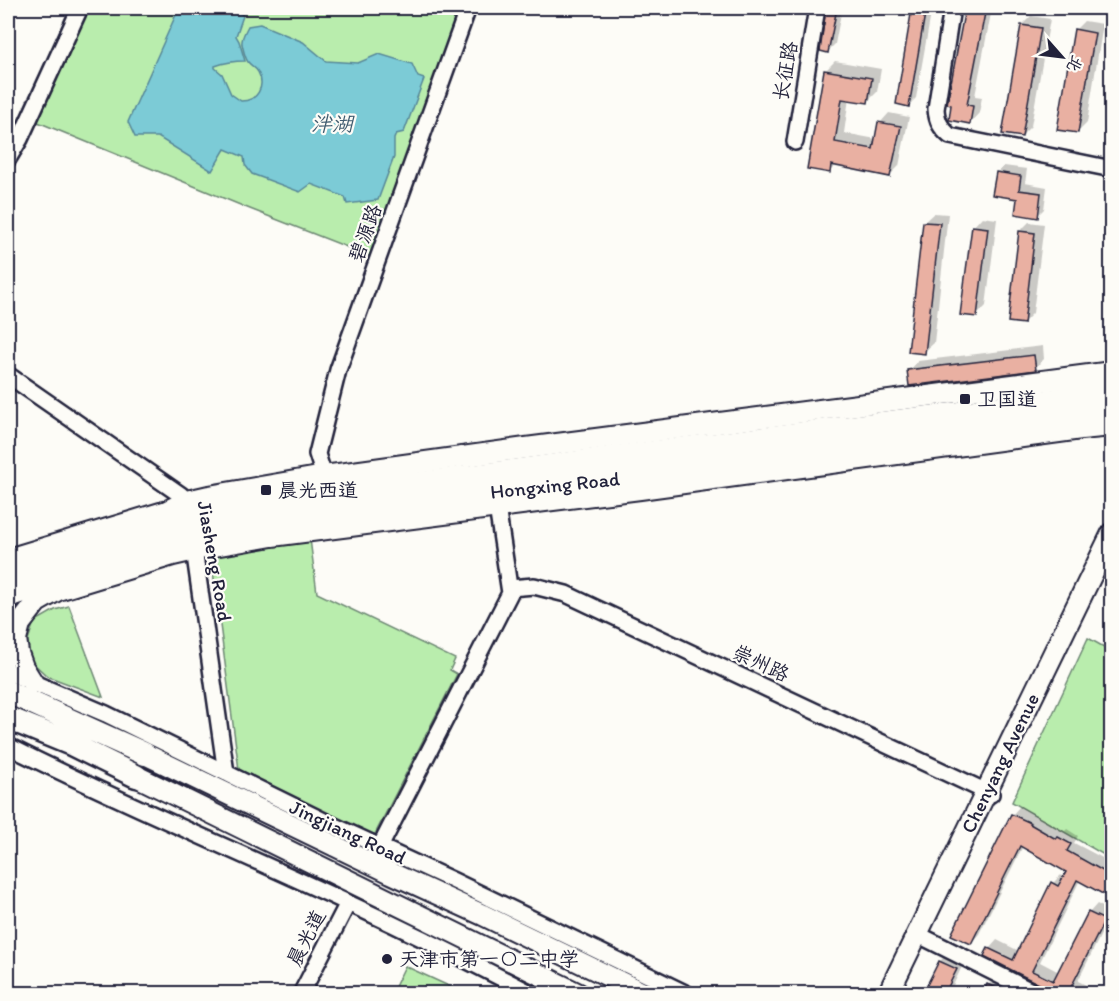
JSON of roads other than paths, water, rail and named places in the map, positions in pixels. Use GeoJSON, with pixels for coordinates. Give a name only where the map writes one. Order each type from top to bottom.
{"type":"FeatureCollection","features":[{"type":"Feature","properties":{"kind":"highway","name":"Hongxing Road"},"geometry":{"type":"LineString","coordinates":[[8,596],[52,583],[169,541],[191,524],[235,508],[1112,392]]}},
{"type":"Feature","properties":{"kind":"highway","name":"Hongxing Road"},"geometry":{"type":"LineString","coordinates":[[191,524],[710,467],[1002,425],[1112,413]]}},
{"type":"Feature","properties":{"kind":"highway","name":"Hongxing Road"},"geometry":{"type":"LineString","coordinates":[[8,576],[52,583]]}},
{"type":"Feature","properties":{"kind":"highway","name":"Jingjiang Road"},"geometry":{"type":"LineString","coordinates":[[9,679],[145,754]]}},
{"type":"Feature","properties":{"kind":"highway"},"geometry":{"type":"LineString","coordinates":[[8,718],[69,743],[136,776]]}},
{"type":"Feature","properties":{"kind":"main road"},"geometry":{"type":"LineString","coordinates":[[191,524],[209,496],[324,476],[1112,372]]}},
{"type":"Feature","properties":{"kind":"main road"},"geometry":{"type":"LineString","coordinates":[[8,559],[191,524],[272,536],[1112,426]]}},
{"type":"Feature","properties":{"kind":"main road","name":"Chenyang Avenue"},"geometry":{"type":"LineString","coordinates":[[896,993],[1112,533]]}},
{"type":"Feature","properties":{"kind":"main road","name":"Chenyang Avenue"},"geometry":{"type":"LineString","coordinates":[[888,993],[1112,545]]}},
{"type":"Feature","properties":{"kind":"main road"},"geometry":{"type":"LineString","coordinates":[[33,682],[22,667],[16,639],[20,624],[52,583]]}},
{"type":"Feature","properties":{"kind":"main road","name":"Jingjiang Road"},"geometry":{"type":"LineString","coordinates":[[145,754],[645,993]]}},
{"type":"Feature","properties":{"kind":"main road"},"geometry":{"type":"LineString","coordinates":[[136,776],[579,993]]}},
{"type":"Feature","properties":{"kind":"street"},"geometry":{"type":"LineString","coordinates":[[8,159],[21,139],[80,8]]}},
{"type":"Feature","properties":{"kind":"street","name":"碧源路"},"geometry":{"type":"LineString","coordinates":[[324,476],[317,454],[338,370],[468,8]]}},
{"type":"Feature","properties":{"kind":"street","name":"长征路"},"geometry":{"type":"LineString","coordinates":[[795,142],[817,8]]}},
{"type":"Feature","properties":{"kind":"street"},"geometry":{"type":"LineString","coordinates":[[952,8],[936,109],[941,128],[950,136],[1112,169]]}},
{"type":"Feature","properties":{"kind":"street","name":"Jiasheng Road"},"geometry":{"type":"LineString","coordinates":[[8,375],[181,495],[191,524],[226,773]]}},
{"type":"Feature","properties":{"kind":"street"},"geometry":{"type":"LineString","coordinates":[[380,847],[510,593],[497,507]]}},
{"type":"Feature","properties":{"kind":"street","name":"崇州路"},"geometry":{"type":"LineString","coordinates":[[510,588],[534,586],[566,594],[989,793]]}},
{"type":"Feature","properties":{"kind":"street","name":"Jingjiang Road"},"geometry":{"type":"LineString","coordinates":[[9,679],[33,682],[116,719],[687,993]]}},
{"type":"Feature","properties":{"kind":"street"},"geometry":{"type":"LineString","coordinates":[[8,746],[348,903],[532,993]]}},
{"type":"Feature","properties":{"kind":"street","name":"晨光道"},"geometry":{"type":"LineString","coordinates":[[301,993],[348,903]]}},
{"type":"Feature","properties":{"kind":"street"},"geometry":{"type":"LineString","coordinates":[[923,937],[1037,993]]}},
{"type":"Feature","properties":{"kind":"water","name":"泮湖"},"geometry":{"type":"Polygon","coordinates":[[[179,8],[237,8],[243,16],[236,36],[245,61],[215,66],[222,74],[231,94],[241,101],[256,96],[261,83],[258,72],[249,63],[244,53],[243,37],[248,26],[260,24],[303,42],[326,61],[358,63],[379,54],[412,64],[418,77],[424,79],[404,132],[396,134],[394,139],[394,157],[378,200],[347,204],[345,197],[311,184],[300,192],[252,174],[245,165],[244,157],[225,149],[212,171],[158,137],[135,137],[128,122],[179,8]]]}},
{"type":"Feature","properties":{"kind":"place","name":"卫国道"},"geometry":{"type":"Point","coordinates":[965,399]}},
{"type":"Feature","properties":{"kind":"place","name":"晨光西道"},"geometry":{"type":"Point","coordinates":[266,490]}},
{"type":"Feature","properties":{"kind":"place","name":"天津市第一〇二中学"},"geometry":{"type":"Point","coordinates":[387,959]}}]}
